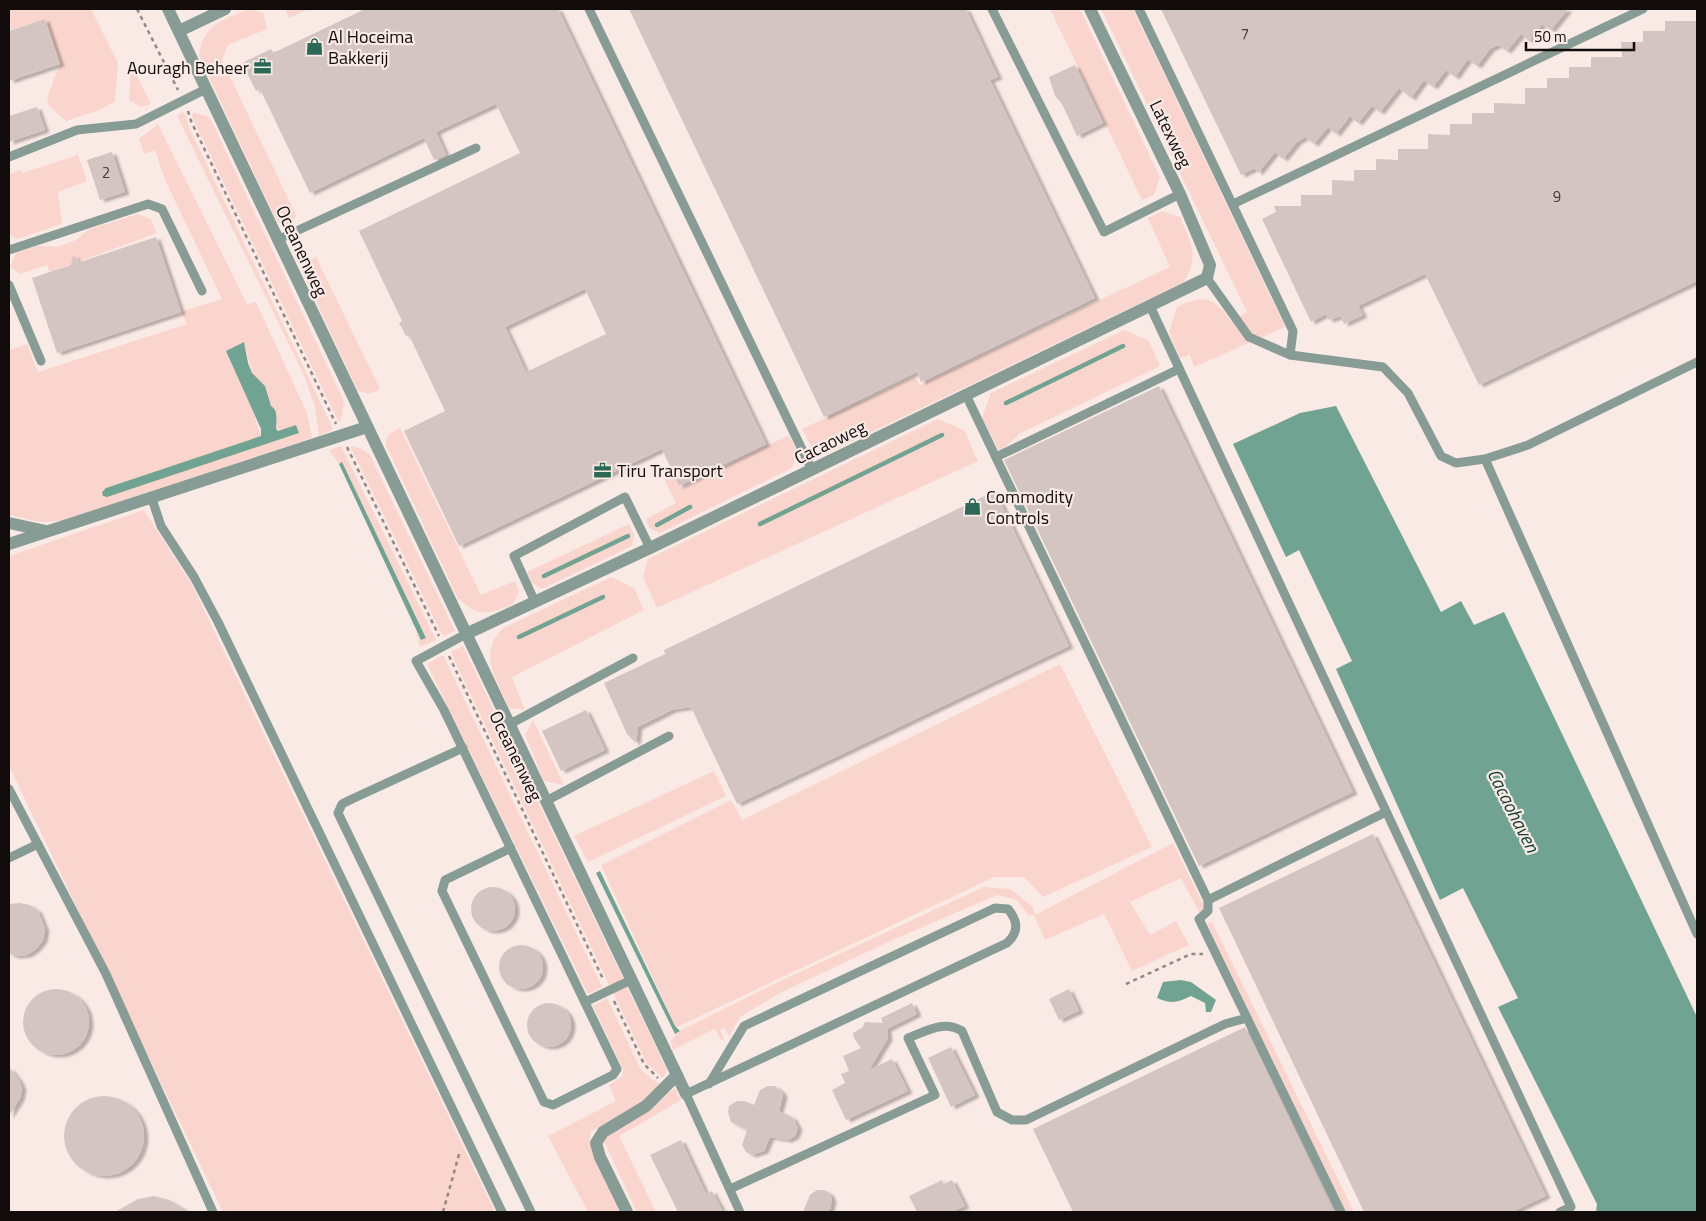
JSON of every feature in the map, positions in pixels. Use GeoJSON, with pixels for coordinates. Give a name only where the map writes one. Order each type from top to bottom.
{"type":"FeatureCollection","features":[{"type":"Feature","properties":{"kind":"street","name":"Oceanenweg"},"geometry":{"type":"LineString","coordinates":[[168,9],[686,1094]]}},
{"type":"Feature","properties":{"kind":"street"},"geometry":{"type":"LineString","coordinates":[[179,31],[225,9]]}},
{"type":"Feature","properties":{"kind":"street","name":"Latexweg"},"geometry":{"type":"LineString","coordinates":[[1090,9],[1180,194],[1210,265],[1207,278]]}},
{"type":"Feature","properties":{"kind":"street","name":"Cacaoweg"},"geometry":{"type":"LineString","coordinates":[[466,634],[650,548],[1207,278]]}},
{"type":"Feature","properties":{"kind":"street"},"geometry":{"type":"LineString","coordinates":[[9,544],[152,499],[367,427]]}},
{"type":"Feature","properties":{"kind":"street"},"geometry":{"type":"LineString","coordinates":[[9,523],[47,531]]}},
{"type":"Feature","properties":{"kind":"street"},"geometry":{"type":"LineString","coordinates":[[627,1212],[600,1157],[596,1143],[603,1132],[646,1106],[677,1075]]}},
{"type":"Feature","properties":{"kind":"lane"},"geometry":{"type":"LineString","coordinates":[[589,9],[812,470]]}},
{"type":"Feature","properties":{"kind":"lane"},"geometry":{"type":"LineString","coordinates":[[992,9],[1104,232],[1180,194]]}},
{"type":"Feature","properties":{"kind":"lane"},"geometry":{"type":"LineString","coordinates":[[1139,9],[1294,331],[1290,355]]}},
{"type":"Feature","properties":{"kind":"lane"},"geometry":{"type":"LineString","coordinates":[[1233,204],[1643,9]]}},
{"type":"Feature","properties":{"kind":"lane"},"geometry":{"type":"LineString","coordinates":[[9,157],[78,130],[136,124],[206,89]]}},
{"type":"Feature","properties":{"kind":"lane"},"geometry":{"type":"LineString","coordinates":[[277,240],[476,148]]}},
{"type":"Feature","properties":{"kind":"lane"},"geometry":{"type":"LineString","coordinates":[[9,250],[148,204],[162,209],[202,291]]}},
{"type":"Feature","properties":{"kind":"lane"},"geometry":{"type":"LineString","coordinates":[[1207,278],[1249,337],[1290,355],[1383,367],[1408,393],[1441,456],[1456,463],[1485,459],[1528,445],[1697,362]]}},
{"type":"Feature","properties":{"kind":"lane"},"geometry":{"type":"LineString","coordinates":[[9,285],[40,361]]}},
{"type":"Feature","properties":{"kind":"lane"},"geometry":{"type":"LineString","coordinates":[[1150,306],[1571,1207],[1560,1212]]}},
{"type":"Feature","properties":{"kind":"lane"},"geometry":{"type":"LineString","coordinates":[[996,457],[1180,369]]}},
{"type":"Feature","properties":{"kind":"lane"},"geometry":{"type":"LineString","coordinates":[[966,395],[1208,900],[1208,911],[1199,919],[1341,1212]]}},
{"type":"Feature","properties":{"kind":"lane"},"geometry":{"type":"LineString","coordinates":[[1485,459],[1697,934]]}},
{"type":"Feature","properties":{"kind":"lane"},"geometry":{"type":"LineString","coordinates":[[535,602],[514,556],[625,497],[650,548]]}},
{"type":"Feature","properties":{"kind":"lane"},"geometry":{"type":"LineString","coordinates":[[152,499],[161,526],[194,577],[218,622],[502,1212]]}},
{"type":"Feature","properties":{"kind":"lane"},"geometry":{"type":"LineString","coordinates":[[466,634],[416,661],[463,748],[585,1002],[616,1068],[614,1075],[553,1105],[544,1102],[442,891],[445,880],[511,848]]}},
{"type":"Feature","properties":{"kind":"lane"},"geometry":{"type":"LineString","coordinates":[[510,724],[634,658]]}},
{"type":"Feature","properties":{"kind":"lane"},"geometry":{"type":"LineString","coordinates":[[546,801],[669,736]]}},
{"type":"Feature","properties":{"kind":"lane"},"geometry":{"type":"LineString","coordinates":[[463,748],[342,804],[338,813],[531,1212]]}},
{"type":"Feature","properties":{"kind":"lane"},"geometry":{"type":"LineString","coordinates":[[9,788],[106,974],[213,1212]]}},
{"type":"Feature","properties":{"kind":"lane"},"geometry":{"type":"LineString","coordinates":[[1208,900],[1386,812]]}},
{"type":"Feature","properties":{"kind":"lane"},"geometry":{"type":"LineString","coordinates":[[9,858],[38,844]]}},
{"type":"Feature","properties":{"kind":"lane"},"geometry":{"type":"LineString","coordinates":[[709,1084],[744,1026],[994,908],[1008,909],[1014,916],[1015,935],[1007,943],[709,1084],[686,1094],[740,1212]]}},
{"type":"Feature","properties":{"kind":"lane"},"geometry":{"type":"LineString","coordinates":[[585,1002],[608,989],[631,980]]}},
{"type":"Feature","properties":{"kind":"lane"},"geometry":{"type":"LineString","coordinates":[[730,1189],[935,1095],[908,1038],[941,1025],[953,1026],[962,1031],[998,1112],[1012,1120],[1026,1120],[1225,1024],[1247,1018]]}},
{"type":"Feature","properties":{"kind":"path","name":"Oceanenweg"},"geometry":{"type":"LineString","coordinates":[[137,9],[644,1064],[666,1085]]}},
{"type":"Feature","properties":{"kind":"path"},"geometry":{"type":"LineString","coordinates":[[1126,984],[1190,954],[1217,956]]}},
{"type":"Feature","properties":{"kind":"path"},"geometry":{"type":"LineString","coordinates":[[443,1212],[464,1136]]}},
{"type":"Feature","properties":{"kind":"shaded area"},"geometry":{"type":"Polygon","coordinates":[[[9,9],[91,9],[118,63],[115,101],[100,110],[66,121],[49,106],[47,98],[60,64],[45,19],[11,30],[9,9]]]}},
{"type":"Feature","properties":{"kind":"shaded area"},"geometry":{"type":"Polygon","coordinates":[[[249,9],[263,13],[267,29],[228,45],[222,60],[296,215],[290,226],[277,222],[199,56],[205,36],[215,25],[222,20],[249,9]]]}},
{"type":"Feature","properties":{"kind":"shaded area"},"geometry":{"type":"Polygon","coordinates":[[[285,9],[309,9],[289,18],[285,9]]]}},
{"type":"Feature","properties":{"kind":"shaded area"},"geometry":{"type":"Polygon","coordinates":[[[1050,9],[1080,9],[1160,177],[1154,195],[1142,200],[1050,9]]]}},
{"type":"Feature","properties":{"kind":"shaded area"},"geometry":{"type":"Polygon","coordinates":[[[1101,9],[1133,9],[1285,327],[1194,367],[1190,355],[1180,358],[1169,332],[1177,307],[1195,300],[1208,300],[1220,307],[1231,321],[1247,312],[1101,9]]]}},
{"type":"Feature","properties":{"kind":"shaded area"},"geometry":{"type":"Polygon","coordinates":[[[131,64],[151,104],[141,107],[129,100],[131,64]]]}},
{"type":"Feature","properties":{"kind":"shaded area"},"geometry":{"type":"Polygon","coordinates":[[[182,112],[186,115],[188,125],[333,429],[319,436],[315,407],[304,375],[177,116],[182,112]]]}},
{"type":"Feature","properties":{"kind":"shaded area"},"geometry":{"type":"Polygon","coordinates":[[[193,112],[209,117],[213,124],[344,401],[339,423],[192,117],[193,112]]]}},
{"type":"Feature","properties":{"kind":"shaded area"},"geometry":{"type":"Polygon","coordinates":[[[158,124],[247,304],[256,302],[307,413],[312,438],[60,521],[40,522],[9,515],[9,350],[27,344],[38,372],[187,324],[181,312],[222,299],[165,180],[155,150],[144,154],[139,139],[158,124]],[[244,342],[253,411],[261,436],[106,488],[106,495],[299,433],[276,429],[277,415],[252,373],[244,342]]]}},
{"type":"Feature","properties":{"kind":"shaded area"},"geometry":{"type":"Polygon","coordinates":[[[78,155],[87,181],[58,192],[62,224],[17,239],[9,234],[9,174],[21,170],[22,173],[78,155]]]}},
{"type":"Feature","properties":{"kind":"shaded area"},"geometry":{"type":"Polygon","coordinates":[[[1162,211],[1180,217],[1190,242],[1193,256],[1192,264],[1184,282],[830,452],[811,446],[802,429],[915,377],[920,385],[1170,267],[1148,218],[1162,211]]]}},
{"type":"Feature","properties":{"kind":"shaded area"},"geometry":{"type":"Polygon","coordinates":[[[138,214],[151,219],[157,233],[50,272],[47,265],[20,274],[10,267],[16,253],[38,246],[57,247],[76,240],[89,229],[138,214]]]}},
{"type":"Feature","properties":{"kind":"shaded area"},"geometry":{"type":"Polygon","coordinates":[[[316,257],[380,389],[369,394],[358,391],[303,274],[308,260],[316,257]]]}},
{"type":"Feature","properties":{"kind":"shaded area"},"geometry":{"type":"Polygon","coordinates":[[[1124,330],[1149,341],[1160,366],[1019,434],[1000,452],[982,418],[991,393],[1124,330]]]}},
{"type":"Feature","properties":{"kind":"shaded area"},"geometry":{"type":"Polygon","coordinates":[[[938,419],[964,430],[978,461],[657,608],[643,577],[648,559],[938,419]]]}},
{"type":"Feature","properties":{"kind":"shaded area"},"geometry":{"type":"Polygon","coordinates":[[[400,428],[481,595],[515,581],[519,592],[513,604],[490,612],[484,612],[472,609],[458,599],[385,443],[389,434],[400,428]]]}},
{"type":"Feature","properties":{"kind":"shaded area"},"geometry":{"type":"Polygon","coordinates":[[[789,435],[797,452],[792,468],[660,533],[649,528],[646,519],[676,503],[660,471],[669,466],[679,486],[684,487],[789,435]]]}},
{"type":"Feature","properties":{"kind":"shaded area"},"geometry":{"type":"Polygon","coordinates":[[[341,446],[436,640],[420,647],[415,629],[421,640],[426,637],[342,462],[339,464],[329,450],[341,446]]]}},
{"type":"Feature","properties":{"kind":"shaded area"},"geometry":{"type":"Polygon","coordinates":[[[350,446],[360,448],[370,455],[455,631],[444,636],[442,635],[350,446]]]}},
{"type":"Feature","properties":{"kind":"shaded area"},"geometry":{"type":"Polygon","coordinates":[[[144,510],[191,583],[495,1212],[223,1212],[9,766],[9,556],[144,510]]]}},
{"type":"Feature","properties":{"kind":"shaded area"},"geometry":{"type":"Polygon","coordinates":[[[629,524],[634,535],[632,546],[542,589],[532,583],[527,572],[629,524]]]}},
{"type":"Feature","properties":{"kind":"shaded area"},"geometry":{"type":"Polygon","coordinates":[[[611,577],[634,588],[644,610],[512,677],[525,710],[509,708],[495,677],[490,657],[495,638],[503,628],[611,577]]]}},
{"type":"Feature","properties":{"kind":"shaded area"},"geometry":{"type":"Polygon","coordinates":[[[463,646],[667,1070],[663,1078],[647,1064],[454,660],[451,652],[463,646]]]}},
{"type":"Feature","properties":{"kind":"shaded area"},"geometry":{"type":"Polygon","coordinates":[[[443,655],[602,987],[588,994],[427,664],[443,655]]]}},
{"type":"Feature","properties":{"kind":"shaded area"},"geometry":{"type":"Polygon","coordinates":[[[1060,664],[1152,847],[1043,897],[1024,877],[994,877],[677,1027],[675,1026],[601,865],[731,800],[742,820],[1060,664]]]}},
{"type":"Feature","properties":{"kind":"shaded area"},"geometry":{"type":"Polygon","coordinates":[[[533,720],[564,785],[544,781],[525,735],[533,720]]]}},
{"type":"Feature","properties":{"kind":"shaded area"},"geometry":{"type":"Polygon","coordinates":[[[714,771],[726,796],[588,862],[574,836],[714,771]]]}},
{"type":"Feature","properties":{"kind":"shaded area"},"geometry":{"type":"Polygon","coordinates":[[[1173,843],[1206,910],[1199,912],[1181,878],[1130,902],[1150,935],[1176,921],[1189,945],[1132,971],[1104,914],[1045,940],[1034,915],[1029,916],[1017,900],[997,895],[886,943],[778,994],[740,1017],[729,1036],[725,1028],[720,1030],[724,1039],[721,1040],[715,1029],[673,1050],[670,1041],[680,1031],[776,983],[984,887],[1010,889],[1033,907],[1035,915],[1173,843]]]}},
{"type":"Feature","properties":{"kind":"shaded area"},"geometry":{"type":"Polygon","coordinates":[[[1212,922],[1354,1212],[1346,1212],[1207,924],[1212,922]]]}},
{"type":"Feature","properties":{"kind":"shaded area"},"geometry":{"type":"Polygon","coordinates":[[[607,998],[641,1070],[659,1084],[639,1105],[590,1132],[590,1141],[625,1212],[588,1212],[548,1136],[616,1101],[609,1085],[622,1076],[623,1069],[593,1006],[607,998]]]}},
{"type":"Feature","properties":{"kind":"shaded area"},"geometry":{"type":"Polygon","coordinates":[[[675,1088],[681,1100],[619,1136],[656,1212],[637,1212],[602,1137],[634,1120],[675,1088]]]}},
{"type":"Feature","properties":{"kind":"water"},"geometry":{"type":"Polygon","coordinates":[[[244,342],[252,373],[265,386],[271,406],[274,408],[276,429],[278,431],[296,425],[299,433],[107,497],[103,496],[102,492],[106,488],[261,436],[261,429],[226,351],[244,342]]]}},
{"type":"Feature","properties":{"kind":"water","name":"Cacaohaven"},"geometry":{"type":"Polygon","coordinates":[[[1336,406],[1441,612],[1461,601],[1474,625],[1504,612],[1697,1017],[1697,1212],[1596,1212],[1597,1204],[1498,1007],[1518,998],[1463,888],[1440,900],[1336,669],[1352,661],[1299,550],[1286,557],[1233,444],[1300,413],[1336,406]]]}},
{"type":"Feature","properties":{"kind":"water"},"geometry":{"type":"Polygon","coordinates":[[[342,462],[426,638],[421,640],[339,464],[342,462]]]}},
{"type":"Feature","properties":{"kind":"water"},"geometry":{"type":"Polygon","coordinates":[[[600,871],[675,1026],[680,1031],[675,1034],[596,873],[600,871]]]}},
{"type":"Feature","properties":{"kind":"water"},"geometry":{"type":"Polygon","coordinates":[[[1181,980],[1191,982],[1216,1000],[1211,1012],[1206,1012],[1205,1003],[1191,996],[1174,1002],[1157,998],[1163,982],[1181,980]]]}},
{"type":"Feature","properties":{"kind":"building"},"geometry":{"type":"Polygon","coordinates":[[[365,9],[558,9],[766,444],[679,486],[662,449],[459,546],[404,431],[445,411],[409,335],[406,336],[399,323],[402,321],[359,231],[520,153],[496,104],[436,132],[446,155],[434,160],[424,138],[310,193],[260,89],[256,91],[242,63],[271,49],[273,53],[365,9]],[[585,289],[505,327],[526,372],[606,334],[585,289]]]}},
{"type":"Feature","properties":{"kind":"building"},"geometry":{"type":"Polygon","coordinates":[[[629,9],[966,9],[998,77],[990,80],[1095,298],[921,382],[917,372],[824,417],[629,9]]]}},
{"type":"Feature","properties":{"kind":"building"},"geometry":{"type":"Polygon","coordinates":[[[1161,9],[1568,9],[1551,30],[1542,24],[1529,41],[1521,34],[1507,51],[1498,45],[1490,49],[1477,66],[1468,59],[1455,77],[1446,70],[1433,87],[1424,80],[1411,98],[1399,88],[1380,112],[1372,106],[1358,123],[1350,116],[1336,134],[1328,127],[1314,144],[1305,137],[1297,142],[1283,159],[1275,152],[1258,173],[1255,168],[1241,175],[1161,9]]]}},
{"type":"Feature","properties":{"kind":"building"},"geometry":{"type":"Polygon","coordinates":[[[45,19],[60,64],[9,81],[9,31],[45,19]]]}},
{"type":"Feature","properties":{"kind":"building"},"geometry":{"type":"Polygon","coordinates":[[[1665,21],[1697,21],[1697,281],[1479,385],[1425,274],[1358,306],[1363,315],[1344,324],[1341,316],[1329,320],[1326,314],[1311,322],[1262,219],[1276,212],[1274,206],[1301,206],[1301,195],[1332,195],[1332,180],[1354,181],[1354,170],[1376,170],[1376,159],[1398,160],[1398,149],[1428,149],[1428,134],[1450,135],[1450,124],[1472,124],[1472,113],[1494,113],[1494,103],[1525,104],[1525,88],[1547,88],[1547,78],[1569,78],[1569,67],[1591,67],[1591,57],[1622,57],[1621,42],[1643,42],[1643,31],[1665,31],[1665,21]]]}},
{"type":"Feature","properties":{"kind":"building"},"geometry":{"type":"Polygon","coordinates":[[[1075,65],[1103,123],[1077,136],[1062,104],[1055,96],[1049,77],[1075,65]]]}},
{"type":"Feature","properties":{"kind":"building"},"geometry":{"type":"Polygon","coordinates":[[[37,107],[45,130],[9,142],[9,116],[37,107]]]}},
{"type":"Feature","properties":{"kind":"building"},"geometry":{"type":"Polygon","coordinates":[[[112,152],[125,192],[100,200],[87,160],[112,152]]]}},
{"type":"Feature","properties":{"kind":"building"},"geometry":{"type":"Polygon","coordinates":[[[156,237],[181,312],[57,353],[32,278],[71,265],[73,255],[80,262],[156,237]]]}},
{"type":"Feature","properties":{"kind":"building"},"geometry":{"type":"Polygon","coordinates":[[[1159,386],[1353,792],[1199,866],[1004,460],[1159,386]]]}},
{"type":"Feature","properties":{"kind":"building"},"geometry":{"type":"Polygon","coordinates":[[[995,491],[1069,646],[737,804],[691,707],[672,710],[638,727],[636,743],[627,734],[604,683],[665,654],[664,650],[995,491]]]}},
{"type":"Feature","properties":{"kind":"building"},"geometry":{"type":"Polygon","coordinates":[[[586,710],[605,750],[561,771],[542,731],[586,710]]]}},
{"type":"Feature","properties":{"kind":"building"},"geometry":{"type":"Polygon","coordinates":[[[1373,834],[1546,1196],[1512,1212],[1364,1212],[1219,908],[1373,834]]]}},
{"type":"Feature","properties":{"kind":"building"},"geometry":{"type":"Polygon","coordinates":[[[493,887],[505,891],[511,897],[515,909],[511,921],[505,927],[493,931],[481,927],[475,921],[471,909],[475,897],[481,891],[493,887]]]}},
{"type":"Feature","properties":{"kind":"building"},"geometry":{"type":"Polygon","coordinates":[[[20,903],[30,905],[38,911],[45,929],[43,940],[36,949],[27,955],[16,956],[9,954],[9,904],[20,903]]]}},
{"type":"Feature","properties":{"kind":"building"},"geometry":{"type":"Polygon","coordinates":[[[521,945],[533,949],[539,955],[543,967],[539,979],[533,985],[521,989],[509,985],[503,979],[499,967],[503,955],[509,949],[521,945]]]}},
{"type":"Feature","properties":{"kind":"building"},"geometry":{"type":"Polygon","coordinates":[[[50,989],[62,989],[74,994],[84,1004],[89,1016],[87,1035],[74,1050],[62,1055],[50,1055],[38,1050],[28,1040],[23,1028],[23,1016],[28,1004],[38,994],[50,989]]]}},
{"type":"Feature","properties":{"kind":"building"},"geometry":{"type":"Polygon","coordinates":[[[1069,989],[1079,1011],[1059,1020],[1049,999],[1069,989]]]}},
{"type":"Feature","properties":{"kind":"building"},"geometry":{"type":"Polygon","coordinates":[[[549,1003],[561,1007],[567,1013],[571,1025],[567,1037],[561,1043],[549,1047],[537,1043],[531,1037],[527,1025],[531,1013],[537,1007],[549,1003]]]}},
{"type":"Feature","properties":{"kind":"building"},"geometry":{"type":"Polygon","coordinates":[[[912,1003],[917,1014],[887,1029],[888,1038],[869,1070],[892,1059],[908,1091],[846,1120],[832,1090],[845,1083],[841,1074],[849,1071],[843,1056],[861,1048],[853,1033],[863,1027],[865,1022],[883,1023],[881,1018],[912,1003]]]}},
{"type":"Feature","properties":{"kind":"building"},"geometry":{"type":"Polygon","coordinates":[[[1245,1027],[1334,1212],[1073,1212],[1033,1129],[1245,1027]]]}},
{"type":"Feature","properties":{"kind":"building"},"geometry":{"type":"Polygon","coordinates":[[[951,1047],[975,1095],[951,1107],[928,1058],[951,1047]]]}},
{"type":"Feature","properties":{"kind":"building"},"geometry":{"type":"Polygon","coordinates":[[[9,1067],[19,1080],[22,1088],[20,1098],[9,1116],[9,1067]]]}},
{"type":"Feature","properties":{"kind":"building"},"geometry":{"type":"Polygon","coordinates":[[[768,1086],[775,1086],[781,1091],[783,1095],[779,1111],[793,1118],[798,1128],[795,1136],[788,1140],[770,1137],[764,1151],[752,1155],[746,1152],[742,1145],[747,1130],[731,1122],[728,1112],[729,1106],[737,1101],[744,1101],[754,1105],[760,1090],[768,1086]]]}},
{"type":"Feature","properties":{"kind":"building"},"geometry":{"type":"Polygon","coordinates":[[[104,1096],[119,1099],[132,1108],[141,1121],[144,1136],[141,1151],[132,1164],[119,1173],[104,1176],[89,1173],[76,1164],[67,1151],[64,1136],[67,1121],[76,1108],[89,1099],[104,1096]]]}},
{"type":"Feature","properties":{"kind":"building"},"geometry":{"type":"Polygon","coordinates":[[[681,1140],[706,1194],[712,1191],[723,1212],[678,1212],[650,1155],[681,1140]]]}},
{"type":"Feature","properties":{"kind":"building"},"geometry":{"type":"Polygon","coordinates":[[[942,1180],[944,1184],[952,1180],[965,1206],[951,1212],[917,1212],[909,1196],[942,1180]]]}},
{"type":"Feature","properties":{"kind":"building"},"geometry":{"type":"Polygon","coordinates":[[[817,1190],[824,1190],[830,1194],[832,1200],[830,1209],[827,1212],[803,1212],[810,1195],[817,1190]]]}},
{"type":"Feature","properties":{"kind":"building"},"geometry":{"type":"Polygon","coordinates":[[[154,1196],[169,1200],[189,1212],[115,1212],[138,1199],[154,1196]]]}},
{"type":"Feature","properties":{"kind":"waterway"},"geometry":{"type":"LineString","coordinates":[[1006,403],[1123,346]]}},
{"type":"Feature","properties":{"kind":"waterway"},"geometry":{"type":"LineString","coordinates":[[760,524],[942,435]]}},
{"type":"Feature","properties":{"kind":"waterway"},"geometry":{"type":"LineString","coordinates":[[657,525],[690,507]]}},
{"type":"Feature","properties":{"kind":"waterway"},"geometry":{"type":"LineString","coordinates":[[544,576],[628,536]]}},
{"type":"Feature","properties":{"kind":"waterway"},"geometry":{"type":"LineString","coordinates":[[519,637],[603,597]]}},
{"type":"Feature","properties":{"kind":"place","name":"Al Hoceima Bakkerij"},"geometry":{"type":"Point","coordinates":[314,46]}},
{"type":"Feature","properties":{"kind":"place","name":"Aouragh Beheer"},"geometry":{"type":"Point","coordinates":[263,67]}},
{"type":"Feature","properties":{"kind":"place","name":"Tiru Transport"},"geometry":{"type":"Point","coordinates":[603,470]}},
{"type":"Feature","properties":{"kind":"place","name":"Commodity Controls"},"geometry":{"type":"Point","coordinates":[972,506]}}]}
